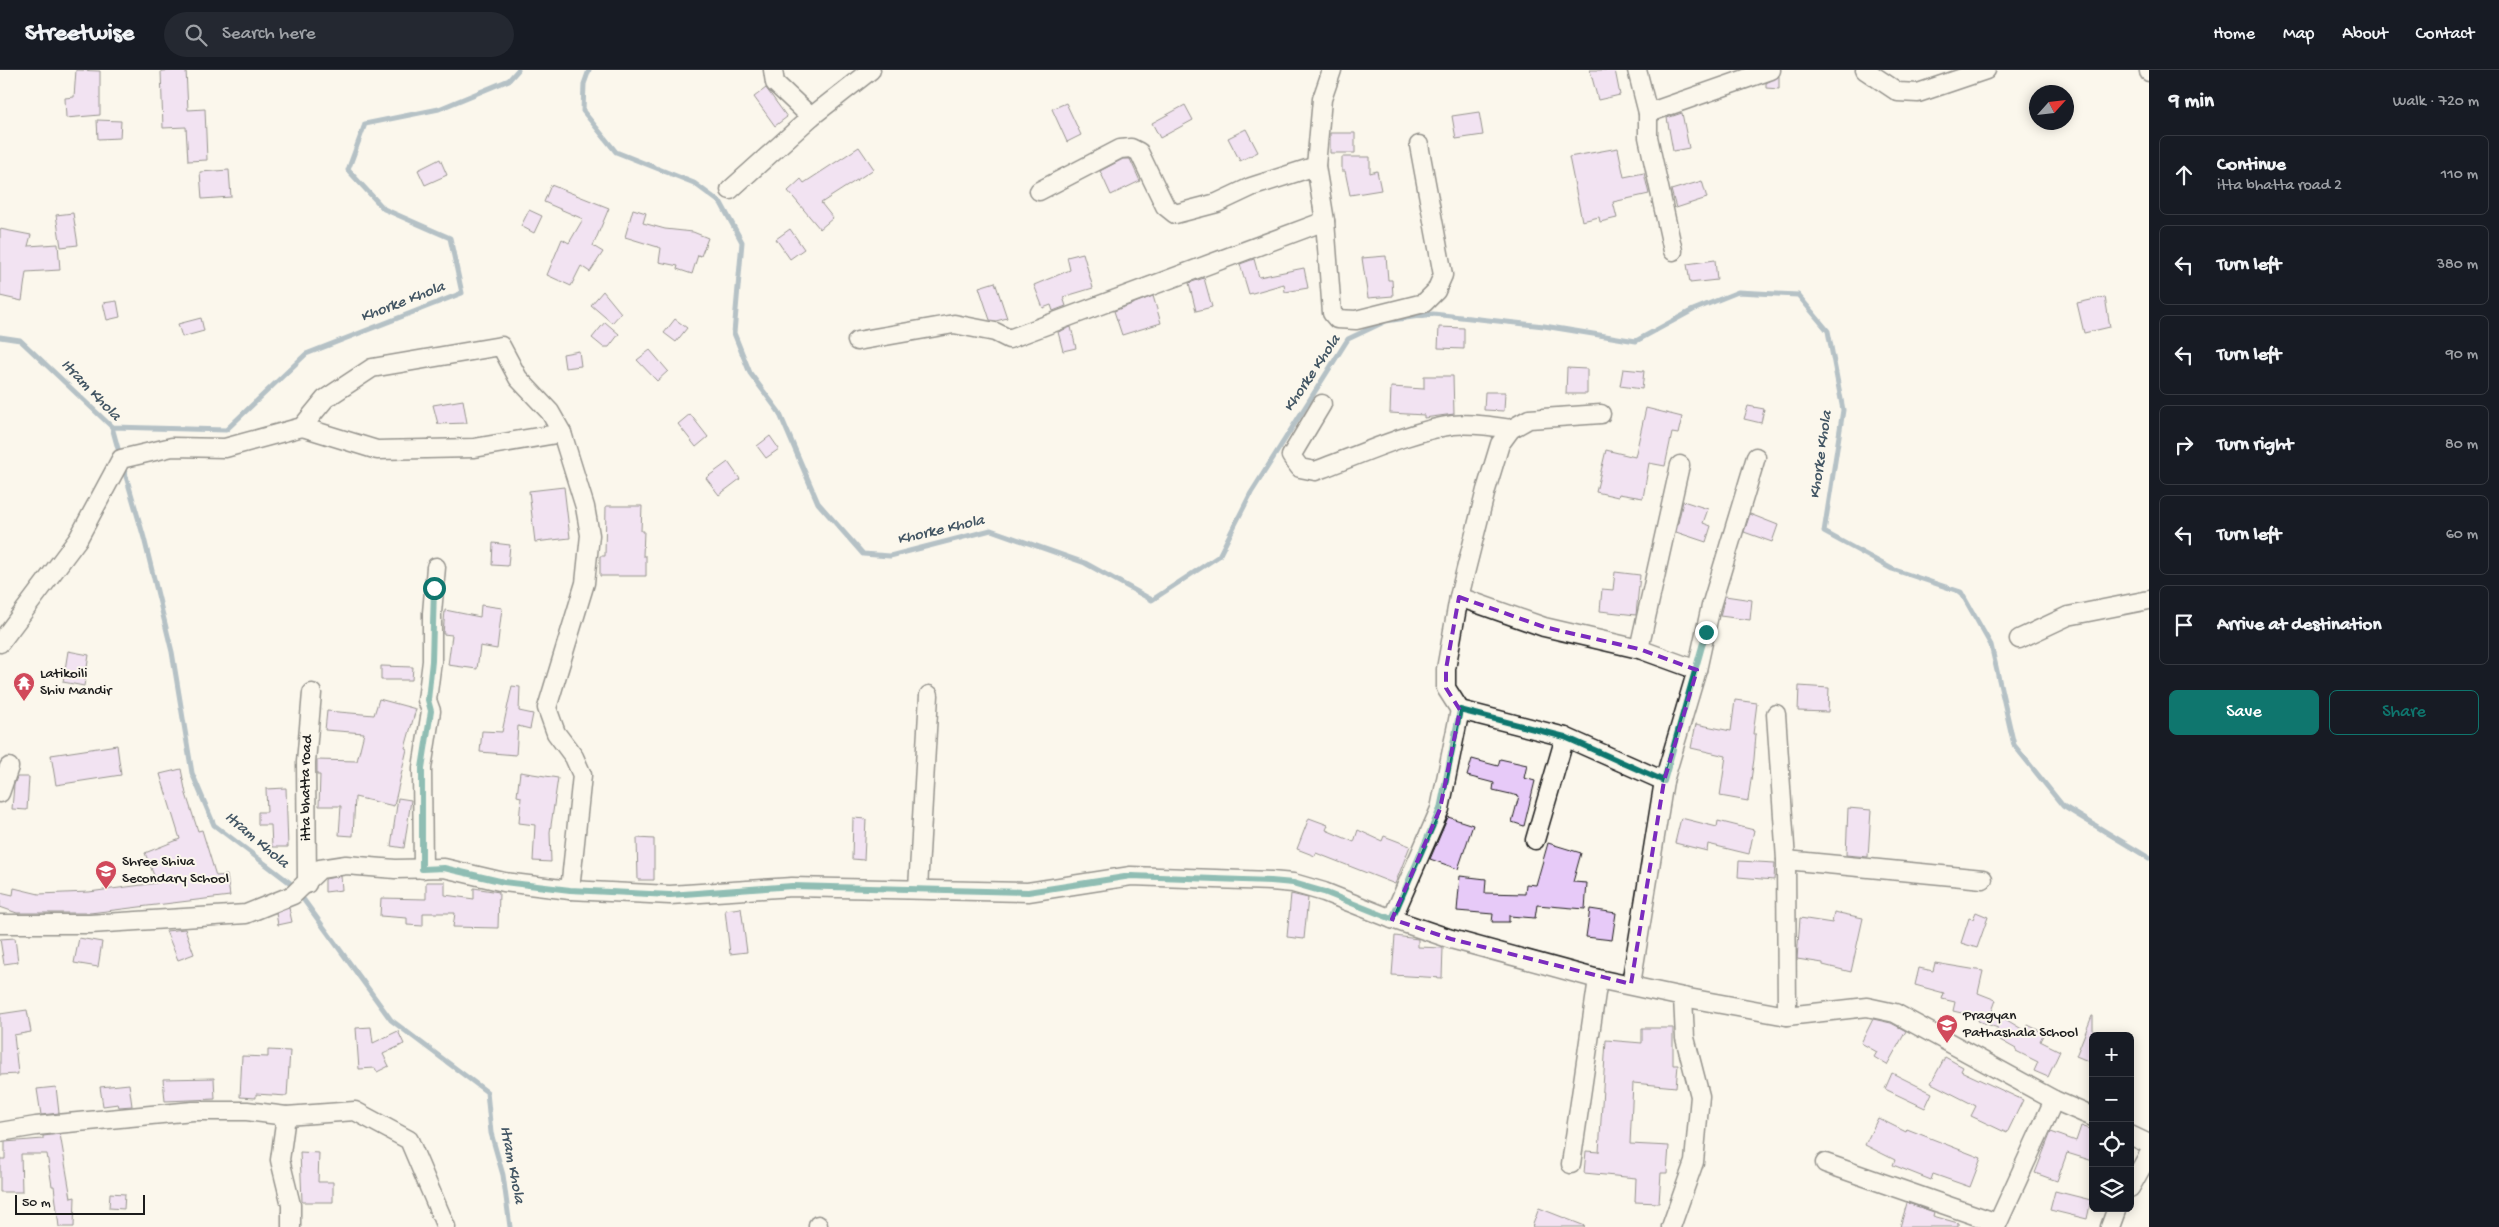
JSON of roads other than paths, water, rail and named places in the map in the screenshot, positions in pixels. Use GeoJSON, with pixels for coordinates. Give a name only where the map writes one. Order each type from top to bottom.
{"type":"FeatureCollection","features":[{"type":"Feature","properties":{"kind":"street"},"geometry":{"type":"LineString","coordinates":[[773,70],[775,83],[811,117]]}},
{"type":"Feature","properties":{"kind":"street"},"geometry":{"type":"LineString","coordinates":[[730,190],[811,117],[871,70]]}},
{"type":"Feature","properties":{"kind":"street"},"geometry":{"type":"LineString","coordinates":[[1332,70],[1322,99],[1316,166],[1325,220],[1332,312],[1337,319],[1356,320],[1424,303],[1436,291],[1443,276],[1419,145]]}},
{"type":"Feature","properties":{"kind":"street"},"geometry":{"type":"LineString","coordinates":[[1637,70],[1648,114],[1648,137],[1673,251]]}},
{"type":"Feature","properties":{"kind":"street"},"geometry":{"type":"LineString","coordinates":[[1648,114],[1771,70]]}},
{"type":"Feature","properties":{"kind":"street"},"geometry":{"type":"LineString","coordinates":[[1865,70],[1898,92],[1918,93],[1943,82],[1986,70]]}},
{"type":"Feature","properties":{"kind":"street"},"geometry":{"type":"LineString","coordinates":[[1039,191],[1120,149],[1131,148],[1139,152],[1165,206],[1175,214],[1217,204],[1251,187],[1316,166]]}},
{"type":"Feature","properties":{"kind":"street"},"geometry":{"type":"LineString","coordinates":[[857,341],[954,324],[995,332],[1010,339],[1325,220]]}},
{"type":"Feature","properties":{"kind":"street"},"geometry":{"type":"LineString","coordinates":[[302,427],[326,399],[372,368],[501,346],[518,378],[550,412],[562,433],[585,507],[590,535],[585,583],[547,708],[556,733],[574,758],[582,775],[570,890]]}},
{"type":"Feature","properties":{"kind":"street"},"geometry":{"type":"LineString","coordinates":[[1322,404],[1291,456],[1300,468],[1315,471],[1423,432],[1454,425],[1486,425],[1511,429]]}},
{"type":"Feature","properties":{"kind":"street"},"geometry":{"type":"LineString","coordinates":[[1601,414],[1529,419],[1511,429],[1500,444],[1465,564],[1446,669],[1446,688],[1460,710],[1565,737],[1664,781]]}},
{"type":"Feature","properties":{"kind":"street"},"geometry":{"type":"LineString","coordinates":[[0,644],[78,539],[121,459],[172,447],[226,448],[302,427],[377,450],[474,448],[562,433]]}},
{"type":"Feature","properties":{"kind":"street"},"geometry":{"type":"LineString","coordinates":[[1631,984],[1664,781],[1697,670],[1710,606],[1756,458]]}},
{"type":"Feature","properties":{"kind":"street"},"geometry":{"type":"LineString","coordinates":[[1639,650],[1680,465]]}},
{"type":"Feature","properties":{"kind":"street"},"geometry":{"type":"LineString","coordinates":[[422,869],[422,768],[431,711],[428,700],[432,661],[436,566]]}},
{"type":"Feature","properties":{"kind":"street"},"geometry":{"type":"LineString","coordinates":[[1459,597],[1544,628],[1639,650],[1697,670]]}},
{"type":"Feature","properties":{"kind":"street"},"geometry":{"type":"LineString","coordinates":[[2019,639],[2068,616],[2149,600]]}},
{"type":"Feature","properties":{"kind":"street","name":"itta bhatta road"},"geometry":{"type":"LineString","coordinates":[[307,884],[306,762],[312,693]]}},
{"type":"Feature","properties":{"kind":"street"},"geometry":{"type":"LineString","coordinates":[[918,890],[930,695]]}},
{"type":"Feature","properties":{"kind":"street"},"geometry":{"type":"LineString","coordinates":[[1392,919],[1440,809],[1460,710]]}},
{"type":"Feature","properties":{"kind":"street"},"geometry":{"type":"LineString","coordinates":[[1776,714],[1786,860],[1787,1016]]}},
{"type":"Feature","properties":{"kind":"street"},"geometry":{"type":"LineString","coordinates":[[1535,840],[1565,737]]}},
{"type":"Feature","properties":{"kind":"street"},"geometry":{"type":"LineString","coordinates":[[0,793],[9,767]]}},
{"type":"Feature","properties":{"kind":"street"},"geometry":{"type":"LineString","coordinates":[[1786,860],[1983,879]]}},
{"type":"Feature","properties":{"kind":"street"},"geometry":{"type":"LineString","coordinates":[[0,924],[90,924],[246,914],[293,895],[307,884],[320,869],[330,866],[444,868],[504,882],[570,890],[670,895],[792,886],[1028,892],[1131,876],[1293,883],[1324,892],[1392,919],[1451,939],[1598,978],[1683,997],[1787,1016],[1867,1007],[1895,1013],[2054,1100],[2089,1115]]}},
{"type":"Feature","properties":{"kind":"street"},"geometry":{"type":"LineString","coordinates":[[1571,1164],[1598,978]]}},
{"type":"Feature","properties":{"kind":"street"},"geometry":{"type":"LineString","coordinates":[[1671,1227],[1694,1162],[1700,1096],[1685,1038],[1683,997]]}},
{"type":"Feature","properties":{"kind":"street"},"geometry":{"type":"LineString","coordinates":[[1825,1164],[1996,1225],[2054,1100]]}},
{"type":"Feature","properties":{"kind":"street"},"geometry":{"type":"LineString","coordinates":[[0,1132],[36,1126],[193,1111],[246,1111],[286,1116],[355,1111],[408,1140],[446,1227]]}},
{"type":"Feature","properties":{"kind":"street"},"geometry":{"type":"LineString","coordinates":[[286,1116],[280,1160],[291,1205],[291,1227]]}},
{"type":"Feature","properties":{"kind":"street"},"geometry":{"type":"LineString","coordinates":[[2134,1137],[2149,1144]]}},
{"type":"Feature","properties":{"kind":"street"},"geometry":{"type":"LineString","coordinates":[[2134,1181],[2149,1154]]}},
{"type":"Feature","properties":{"kind":"street"},"geometry":{"type":"LineString","coordinates":[[2110,1227],[2116,1212]]}},
{"type":"Feature","properties":{"kind":"waterway","name":"Khorke Khola"},"geometry":{"type":"LineString","coordinates":[[112,427],[226,430],[306,354],[462,293],[450,238],[384,209],[348,170],[365,124],[439,109],[509,80],[518,70]]}},
{"type":"Feature","properties":{"kind":"waterway","name":"Khorke Khola"},"geometry":{"type":"LineString","coordinates":[[589,70],[584,84],[583,111],[616,152],[694,183],[721,203],[742,242],[734,333],[750,373],[779,412],[818,503],[863,554],[890,556],[991,530],[1085,563],[1152,600],[1219,556],[1251,493],[1348,339],[1386,321],[1433,314],[1544,326],[1636,341],[1693,310],[1738,292],[1798,295],[1828,331],[1843,410],[1824,532],[1892,569],[1961,592],[1991,645],[2014,745],[2063,806],[2149,858]]}},
{"type":"Feature","properties":{"kind":"waterway","name":"Itram Khola"},"geometry":{"type":"LineString","coordinates":[[0,337],[20,340],[112,427],[120,456]]}},
{"type":"Feature","properties":{"kind":"waterway","name":"Itram Khola"},"geometry":{"type":"LineString","coordinates":[[123,466],[144,538],[172,652],[192,773],[214,825],[289,882],[391,1020],[487,1092],[491,1133],[503,1175],[510,1227]]}},
{"type":"Feature","properties":{"kind":"place","name":"Latikoili Shiv Mandir"},"geometry":{"type":"Point","coordinates":[24,702]}},
{"type":"Feature","properties":{"kind":"place","name":"Shree Shiva Secondary School"},"geometry":{"type":"Point","coordinates":[106,890]}},
{"type":"Feature","properties":{"kind":"place","name":"Pragyan Pathashala School"},"geometry":{"type":"Point","coordinates":[1947,1044]}}]}
